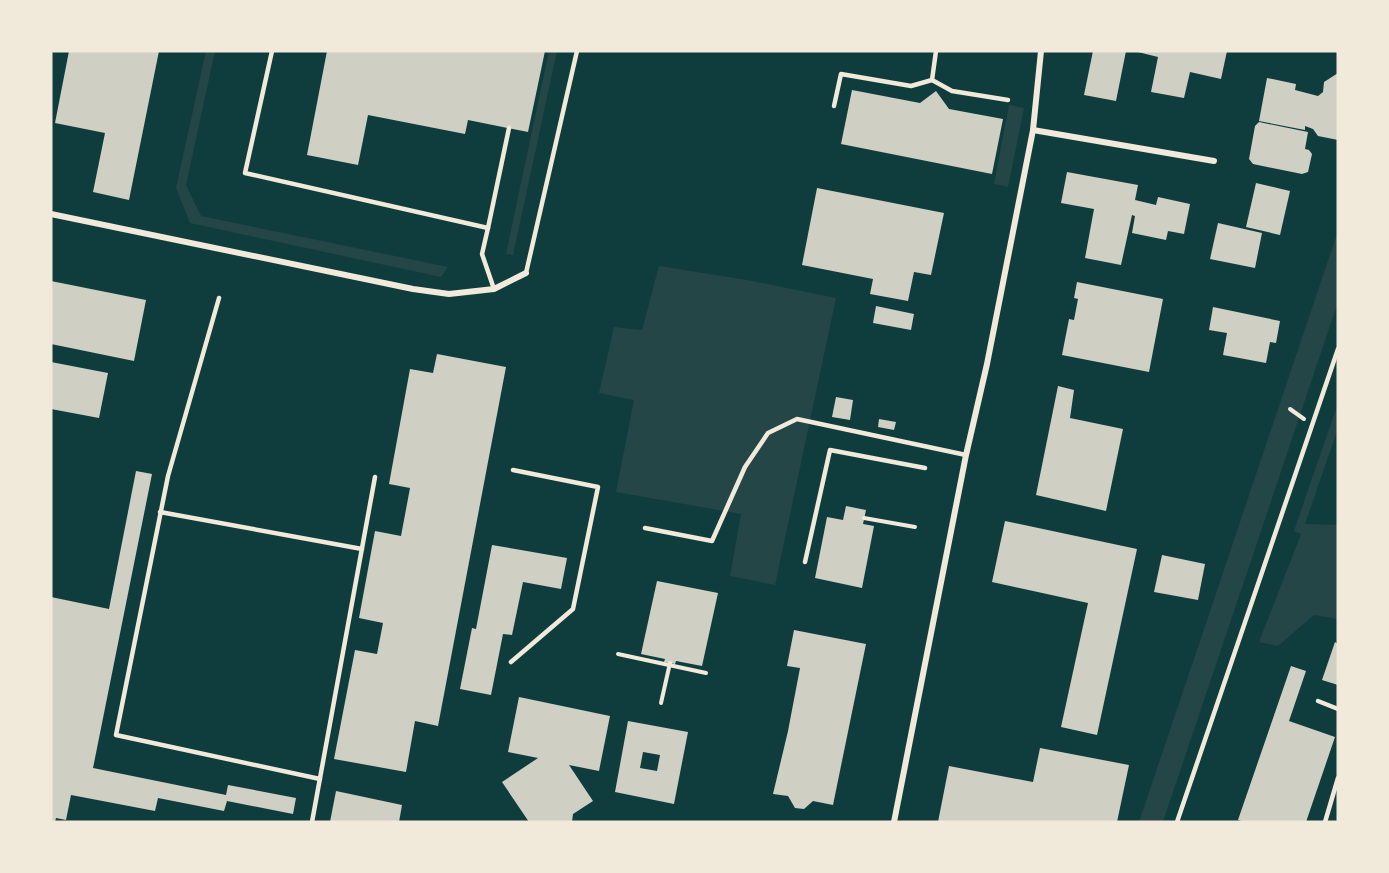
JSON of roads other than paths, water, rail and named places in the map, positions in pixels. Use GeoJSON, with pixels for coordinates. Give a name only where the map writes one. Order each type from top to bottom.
{"type":"FeatureCollection","features":[{"type":"Feature","properties":{"kind":"street"},"geometry":{"type":"LineString","coordinates":[[894,822],[1033,130],[1041,51]]}},
{"type":"Feature","properties":{"kind":"street"},"geometry":{"type":"LineString","coordinates":[[1033,130],[1214,161]]}},
{"type":"Feature","properties":{"kind":"street"},"geometry":{"type":"LineString","coordinates":[[51,214],[413,289],[449,294],[494,289],[526,273]]}},
{"type":"Feature","properties":{"kind":"lane"},"geometry":{"type":"LineString","coordinates":[[272,51],[245,173],[488,228]]}},
{"type":"Feature","properties":{"kind":"lane"},"geometry":{"type":"LineString","coordinates":[[526,273],[577,51]]}},
{"type":"Feature","properties":{"kind":"lane"},"geometry":{"type":"LineString","coordinates":[[932,80],[936,51]]}},
{"type":"Feature","properties":{"kind":"lane"},"geometry":{"type":"LineString","coordinates":[[834,106],[841,74],[911,86],[932,80],[952,91],[1008,100]]}},
{"type":"Feature","properties":{"kind":"lane"},"geometry":{"type":"LineString","coordinates":[[494,289],[482,254],[509,128]]}},
{"type":"Feature","properties":{"kind":"lane"},"geometry":{"type":"LineString","coordinates":[[219,298],[168,476],[116,735],[320,779]]}},
{"type":"Feature","properties":{"kind":"lane"},"geometry":{"type":"LineString","coordinates":[[1177,822],[1338,349]]}},
{"type":"Feature","properties":{"kind":"lane"},"geometry":{"type":"LineString","coordinates":[[645,528],[712,541],[745,467],[768,433],[797,419],[966,456]]}},
{"type":"Feature","properties":{"kind":"lane"},"geometry":{"type":"LineString","coordinates":[[805,562],[830,450],[925,468]]}},
{"type":"Feature","properties":{"kind":"lane"},"geometry":{"type":"LineString","coordinates":[[510,662],[573,609],[598,487],[513,470]]}},
{"type":"Feature","properties":{"kind":"lane"},"geometry":{"type":"LineString","coordinates":[[312,822],[375,477]]}},
{"type":"Feature","properties":{"kind":"lane"},"geometry":{"type":"LineString","coordinates":[[160,512],[362,549]]}},
{"type":"Feature","properties":{"kind":"lane"},"geometry":{"type":"LineString","coordinates":[[1318,701],[1338,709]]}},
{"type":"Feature","properties":{"kind":"lane"},"geometry":{"type":"LineString","coordinates":[[1325,822],[1338,778]]}}]}
